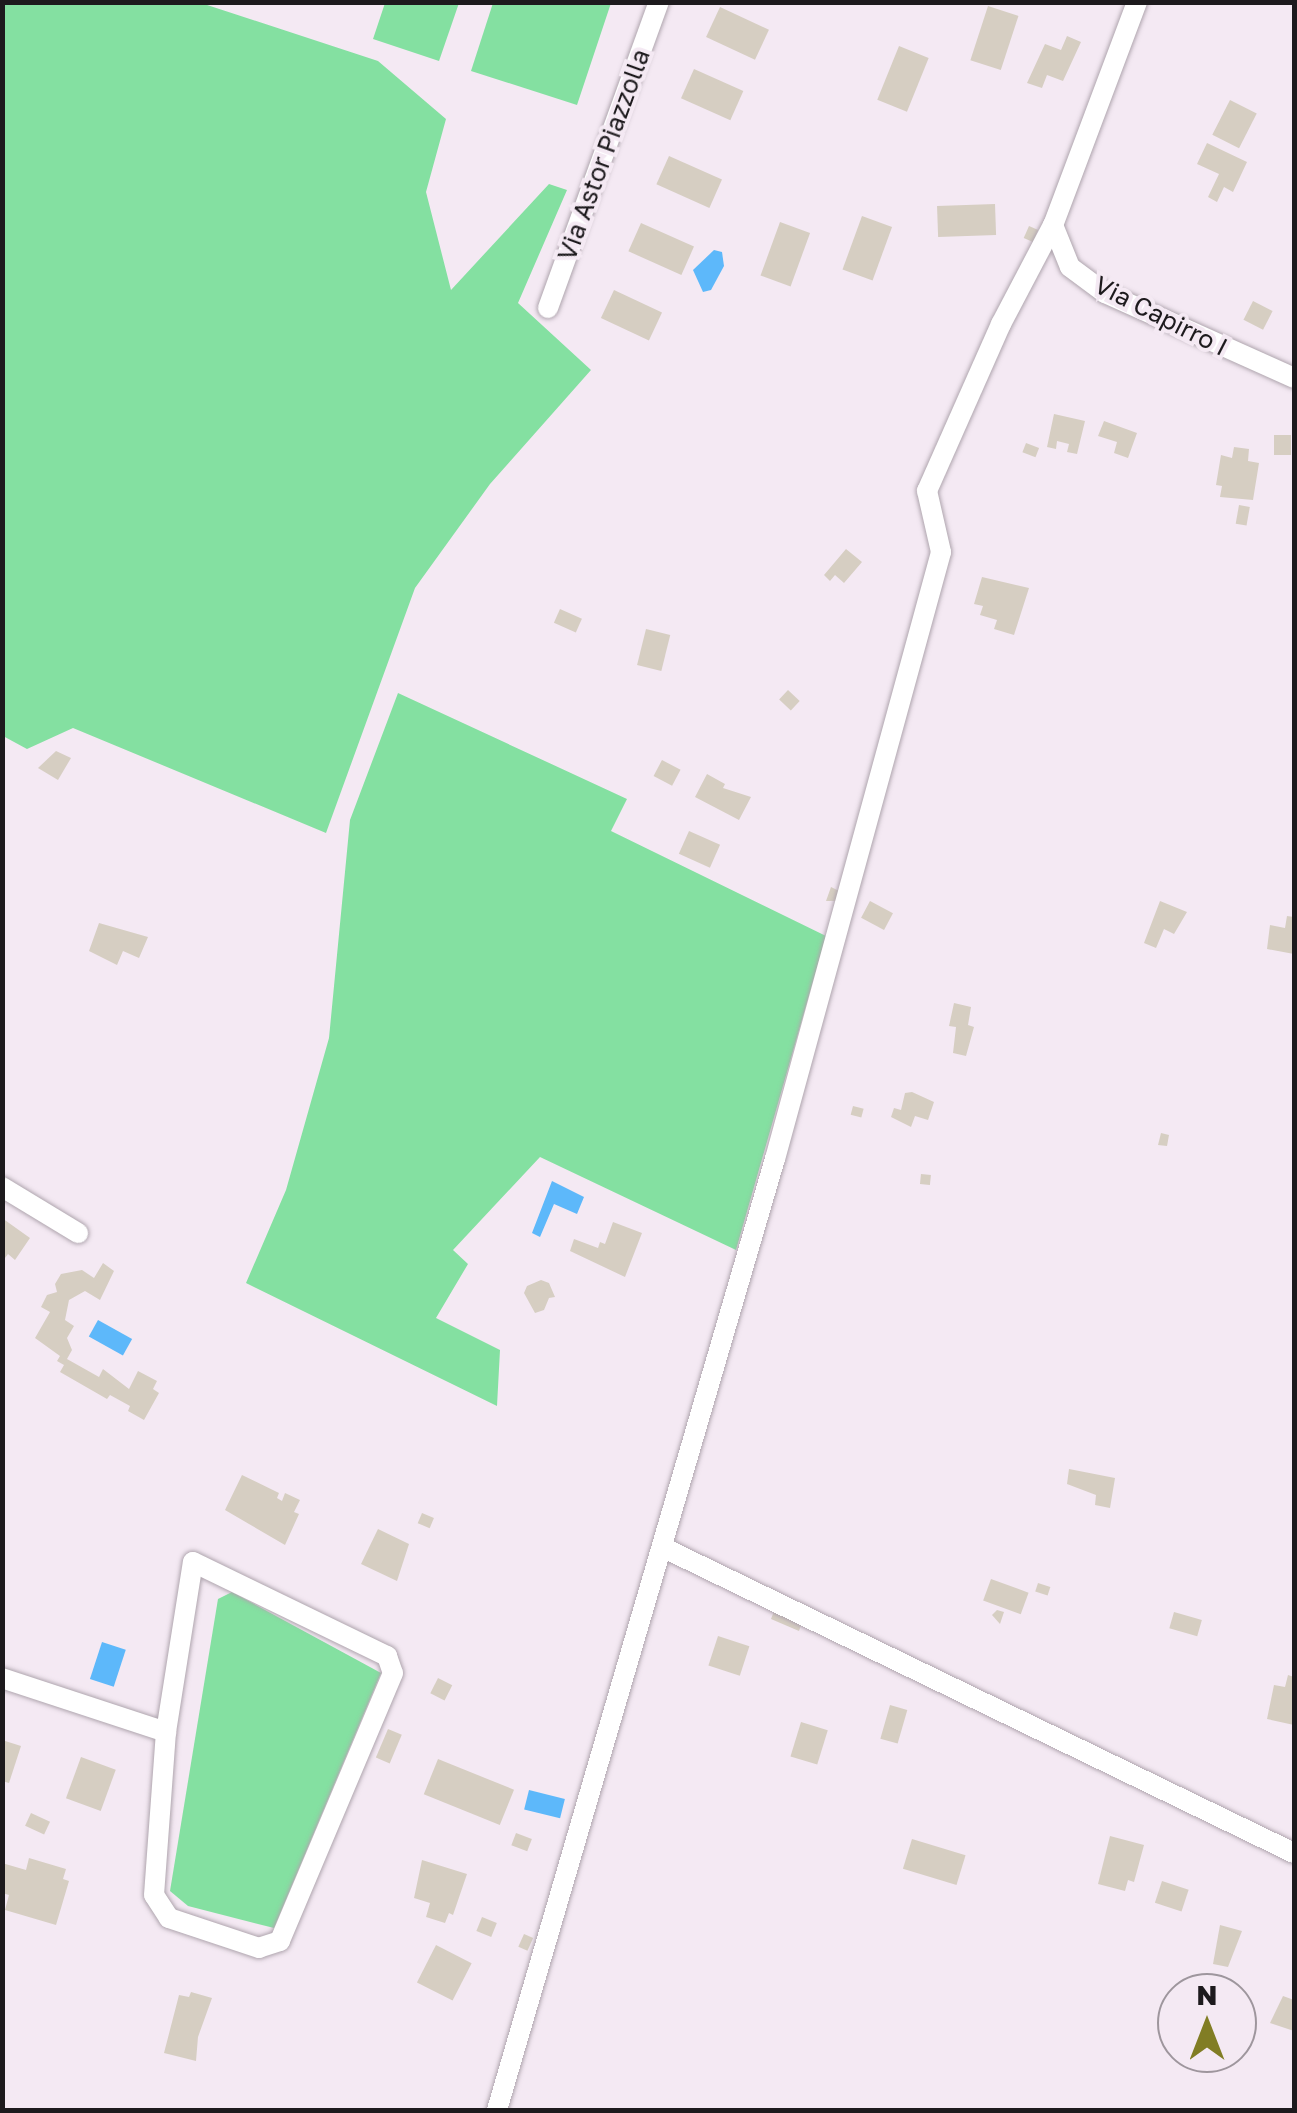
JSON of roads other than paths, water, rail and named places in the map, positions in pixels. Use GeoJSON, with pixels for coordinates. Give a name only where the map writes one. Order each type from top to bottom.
{"type":"FeatureCollection","features":[{"type":"Feature","properties":{"kind":"street","name":"Via Astor Piazzolla"},"geometry":{"type":"LineString","coordinates":[[548,308],[659,2]]}},
{"type":"Feature","properties":{"kind":"street"},"geometry":{"type":"LineString","coordinates":[[496,2110],[774,1159],[941,552],[927,491],[1000,324],[1053,225],[1137,2]]}},
{"type":"Feature","properties":{"kind":"street","name":"Via Capirro I"},"geometry":{"type":"LineString","coordinates":[[1053,225],[1070,267],[1105,293],[1294,378]]}},
{"type":"Feature","properties":{"kind":"street"},"geometry":{"type":"LineString","coordinates":[[2,1187],[78,1233]]}},
{"type":"Feature","properties":{"kind":"street"},"geometry":{"type":"LineString","coordinates":[[662,1547],[1294,1853]]}},
{"type":"Feature","properties":{"kind":"street"},"geometry":{"type":"LineString","coordinates":[[193,1562],[387,1656],[393,1673],[280,1942],[259,1948],[169,1918],[154,1894],[166,1732],[193,1562]]}},
{"type":"Feature","properties":{"kind":"street"},"geometry":{"type":"LineString","coordinates":[[2,1678],[166,1732]]}},
{"type":"Feature","properties":{"kind":"water"},"geometry":{"type":"Polygon","coordinates":[[[714,250],[722,252],[724,266],[711,290],[703,292],[693,270],[714,250]]]}},
{"type":"Feature","properties":{"kind":"water"},"geometry":{"type":"Polygon","coordinates":[[[552,1181],[584,1197],[577,1214],[554,1204],[540,1237],[532,1233],[552,1181]]]}},
{"type":"Feature","properties":{"kind":"water"},"geometry":{"type":"Polygon","coordinates":[[[98,1320],[132,1339],[123,1356],[89,1337],[98,1320]]]}},
{"type":"Feature","properties":{"kind":"water"},"geometry":{"type":"Polygon","coordinates":[[[102,1642],[126,1650],[114,1687],[90,1679],[102,1642]]]}},
{"type":"Feature","properties":{"kind":"water"},"geometry":{"type":"Polygon","coordinates":[[[529,1790],[565,1799],[560,1818],[524,1809],[529,1790]]]}}]}
